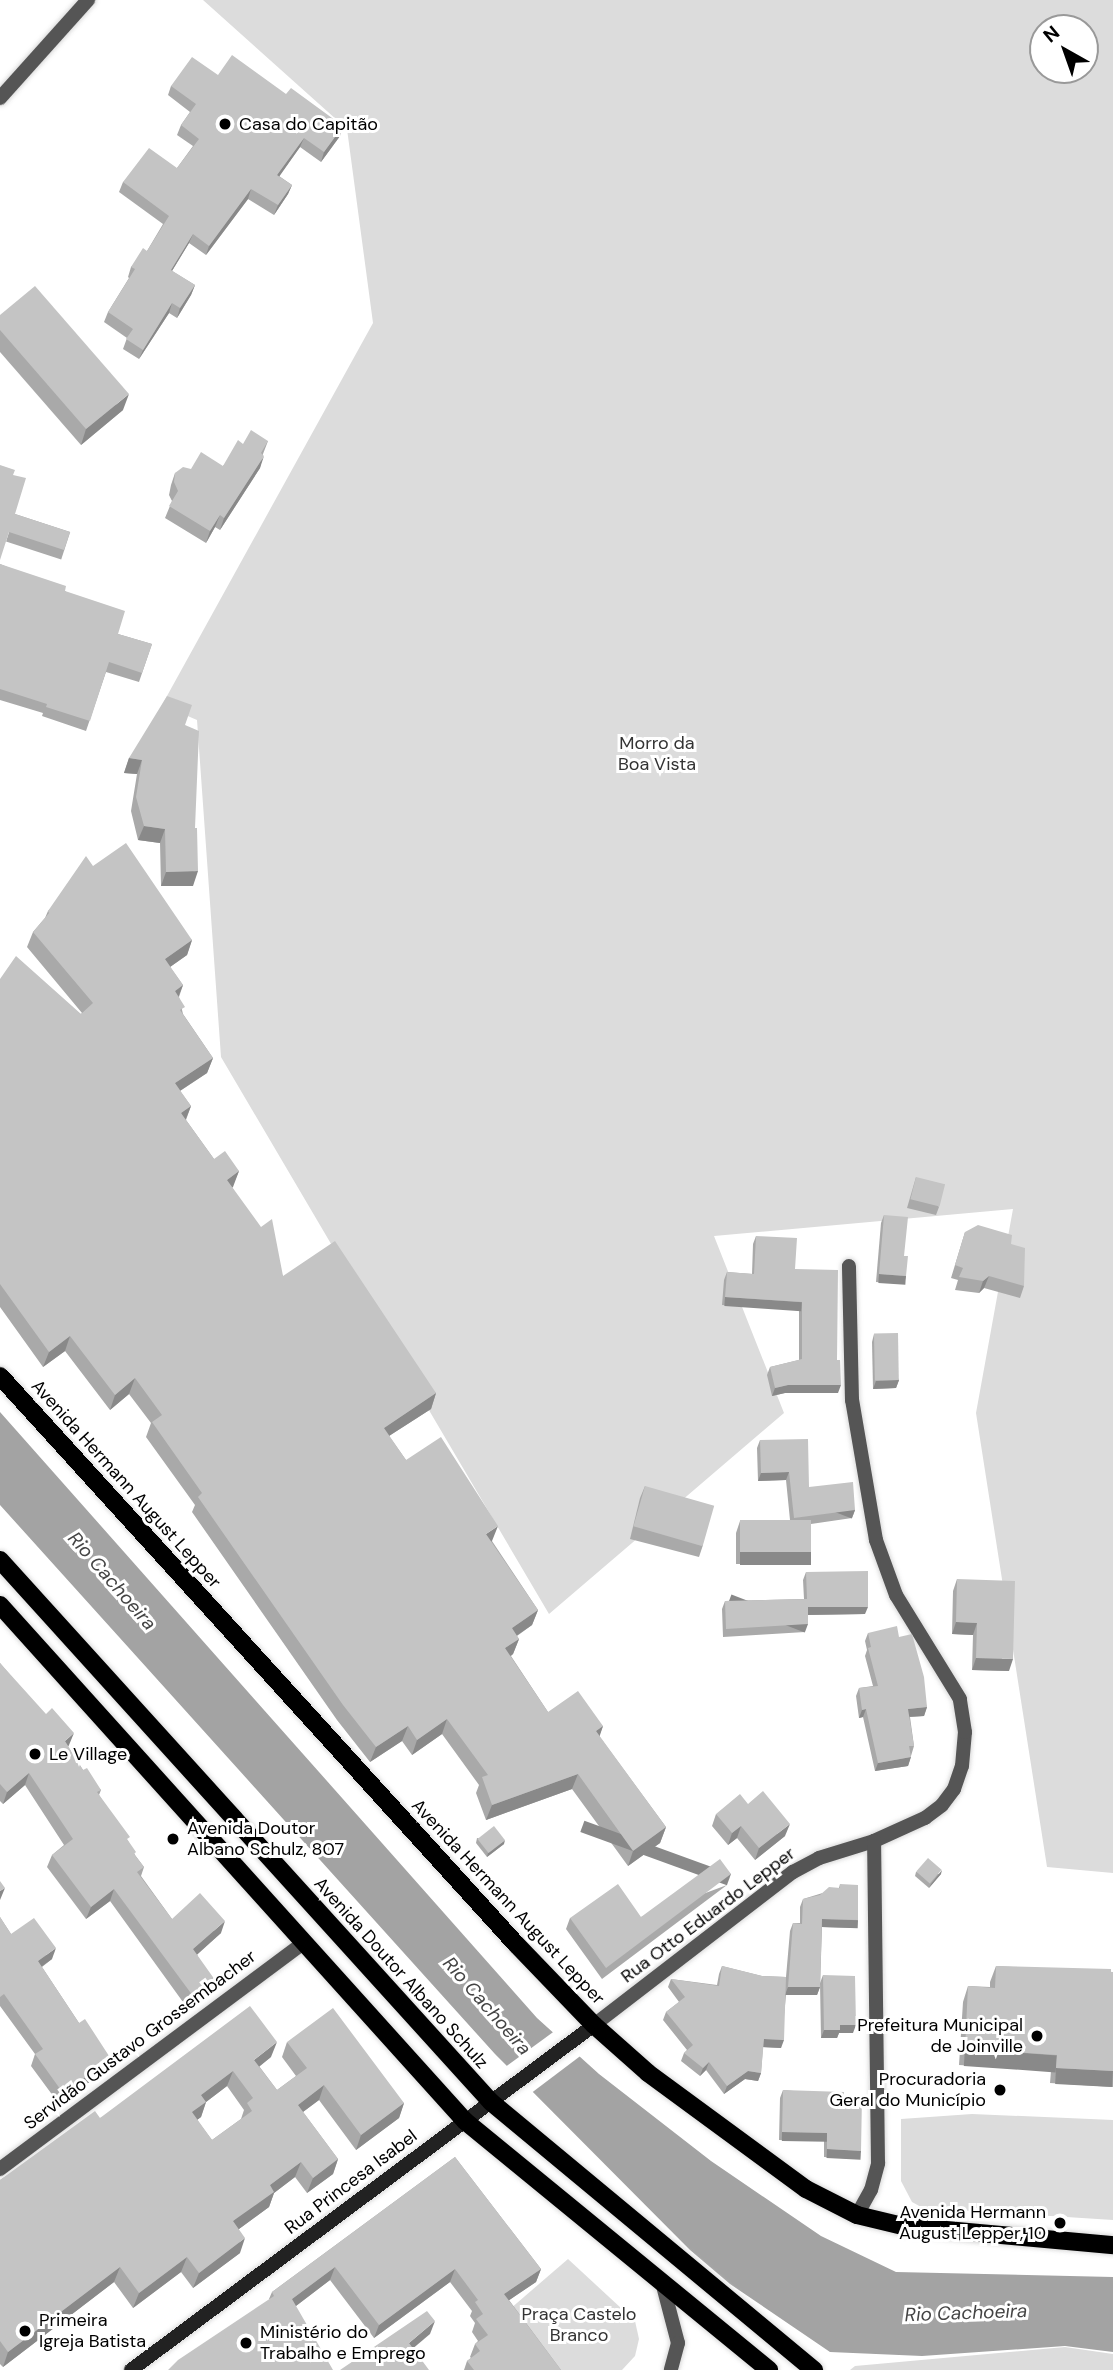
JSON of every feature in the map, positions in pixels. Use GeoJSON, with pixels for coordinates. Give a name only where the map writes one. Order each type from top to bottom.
{"type":"FeatureCollection","features":[{"type":"Feature","properties":{"kind":"main road","name":"Avenida Hermann August Lepper"},"geometry":{"type":"LineString","coordinates":[[0,1376],[516,1944],[594,2025],[648,2073],[806,2189],[857,2215],[903,2226],[1113,2245]]}},
{"type":"Feature","properties":{"kind":"main road","name":"Avenida Doutor Albano Schulz"},"geometry":{"type":"LineString","coordinates":[[0,1560],[498,2097],[814,2370]]}},
{"type":"Feature","properties":{"kind":"main road"},"geometry":{"type":"LineString","coordinates":[[0,1605],[465,2121],[769,2370]]}},
{"type":"Feature","properties":{"kind":"main road","name":"Rua Princesa Isabel"},"geometry":{"type":"LineString","coordinates":[[131,2370],[594,2025]]}},
{"type":"Feature","properties":{"kind":"street"},"geometry":{"type":"LineString","coordinates":[[0,97],[88,0]]}},
{"type":"Feature","properties":{"kind":"street","name":"Rua Otto Eduardo Lepper"},"geometry":{"type":"LineString","coordinates":[[594,2025],[793,1872],[845,1848],[874,1842],[925,1818],[942,1805],[954,1789],[962,1766],[965,1731],[960,1699],[896,1595],[876,1540],[852,1399],[849,1266]]}},
{"type":"Feature","properties":{"kind":"street"},"geometry":{"type":"LineString","coordinates":[[857,2215],[871,2190],[878,2163],[874,1842]]}},
{"type":"Feature","properties":{"kind":"street","name":"Servidão Gustavo Grossembacher"},"geometry":{"type":"LineString","coordinates":[[0,2169],[304,1942]]}},
{"type":"Feature","properties":{"kind":"street"},"geometry":{"type":"LineString","coordinates":[[662,2282],[678,2343],[671,2370]]}},
{"type":"Feature","properties":{"kind":"green space","name":"Morro da Boa Vista"},"geometry":{"type":"Polygon","coordinates":[[[203,0],[1113,0],[1113,1873],[1047,1867],[976,1413],[1013,1209],[714,1236],[784,1413],[549,1614],[221,1057],[197,720],[162,705],[373,323],[347,129],[203,0]]]}},
{"type":"Feature","properties":{"kind":"green space"},"geometry":{"type":"Polygon","coordinates":[[[972,2114],[1113,2120],[1113,2220],[923,2208],[912,2202],[901,2181],[901,2119],[972,2114]]]}},
{"type":"Feature","properties":{"kind":"green space","name":"Praça Castelo Branco"},"geometry":{"type":"Polygon","coordinates":[[[568,2259],[635,2321],[639,2339],[635,2356],[622,2370],[559,2370],[510,2309],[568,2259]]]}},
{"type":"Feature","properties":{"kind":"green space"},"geometry":{"type":"Polygon","coordinates":[[[1065,2347],[1113,2354],[1113,2370],[850,2370],[855,2366],[1065,2347]]]}},
{"type":"Feature","properties":{"kind":"water","name":"Rio Cachoeira"},"geometry":{"type":"Polygon","coordinates":[[[0,1412],[537,2018],[599,2074],[711,2161],[821,2236],[896,2272],[1113,2277],[1113,2352],[1065,2346],[922,2356],[830,2352],[730,2284],[690,2250],[495,2054],[0,1505],[0,1412]]]}},
{"type":"Feature","properties":{"kind":"pier"},"geometry":{"type":"Polygon","coordinates":[[[556,2030],[583,2054],[530,2094],[504,2068],[556,2030]]]}},
{"type":"Feature","properties":{"kind":"building"},"geometry":{"type":"Polygon","coordinates":[[[232,55],[286,94],[291,88],[343,126],[324,152],[304,138],[277,175],[292,185],[278,205],[251,189],[209,246],[193,234],[171,270],[195,285],[180,308],[172,303],[143,350],[126,339],[133,329],[108,312],[135,269],[131,267],[143,248],[147,251],[169,216],[123,182],[149,148],[177,168],[199,139],[181,125],[196,104],[171,86],[192,57],[218,75],[232,55]]]}},
{"type":"Feature","properties":{"kind":"building"},"geometry":{"type":"Polygon","coordinates":[[[35,286],[129,394],[86,429],[0,330],[0,315],[35,286]]]}},
{"type":"Feature","properties":{"kind":"building"},"geometry":{"type":"Polygon","coordinates":[[[251,430],[268,441],[261,453],[264,456],[224,518],[220,515],[210,531],[169,506],[178,491],[174,482],[175,473],[183,467],[191,469],[201,452],[223,466],[238,440],[243,444],[251,430]]]}},
{"type":"Feature","properties":{"kind":"building"},"geometry":{"type":"Polygon","coordinates":[[[0,465],[15,470],[13,475],[26,478],[15,514],[70,532],[64,550],[9,532],[0,560],[0,465]]]}},
{"type":"Feature","properties":{"kind":"building"},"geometry":{"type":"Polygon","coordinates":[[[0,564],[66,586],[65,591],[125,611],[118,634],[152,644],[142,673],[109,662],[90,721],[0,689],[0,564]]]}},
{"type":"Feature","properties":{"kind":"building"},"geometry":{"type":"Polygon","coordinates":[[[167,696],[192,705],[185,725],[199,731],[195,828],[198,871],[166,872],[165,829],[144,826],[136,797],[142,760],[129,758],[167,696]]]}},
{"type":"Feature","properties":{"kind":"building"},"geometry":{"type":"Polygon","coordinates":[[[126,843],[192,940],[165,959],[183,985],[175,991],[185,1007],[180,1010],[213,1058],[175,1083],[191,1106],[181,1113],[214,1159],[225,1151],[239,1171],[227,1180],[261,1227],[272,1219],[283,1276],[335,1241],[436,1393],[384,1428],[406,1460],[441,1437],[498,1526],[486,1534],[538,1610],[512,1628],[519,1639],[505,1648],[548,1712],[578,1691],[603,1726],[596,1731],[666,1827],[633,1851],[578,1774],[492,1805],[482,1777],[488,1775],[447,1719],[417,1740],[408,1726],[376,1747],[343,1705],[198,1497],[202,1493],[152,1422],[162,1415],[135,1378],[115,1395],[70,1336],[49,1352],[0,1284],[0,979],[16,956],[81,1014],[93,1003],[33,932],[49,913],[86,856],[93,866],[126,843]]]}},
{"type":"Feature","properties":{"kind":"building"},"geometry":{"type":"Polygon","coordinates":[[[916,1177],[945,1184],[940,1207],[910,1199],[916,1177]]]}},
{"type":"Feature","properties":{"kind":"building"},"geometry":{"type":"Polygon","coordinates":[[[884,1215],[908,1217],[904,1256],[908,1256],[906,1276],[879,1274],[884,1215]]]}},
{"type":"Feature","properties":{"kind":"building"},"geometry":{"type":"Polygon","coordinates":[[[978,1225],[1012,1235],[1011,1244],[1025,1248],[1024,1286],[989,1276],[983,1281],[959,1277],[963,1268],[955,1265],[965,1232],[978,1225]]]}},
{"type":"Feature","properties":{"kind":"building"},"geometry":{"type":"Polygon","coordinates":[[[756,1236],[797,1238],[795,1269],[838,1270],[837,1360],[840,1360],[841,1385],[788,1385],[775,1388],[770,1367],[802,1359],[802,1302],[725,1297],[727,1272],[754,1274],[756,1236]]]}},
{"type":"Feature","properties":{"kind":"building"},"geometry":{"type":"Polygon","coordinates":[[[874,1333],[898,1333],[899,1380],[875,1380],[874,1333]]]}},
{"type":"Feature","properties":{"kind":"building"},"geometry":{"type":"Polygon","coordinates":[[[808,1439],[809,1487],[853,1482],[855,1510],[794,1518],[789,1472],[761,1473],[760,1440],[808,1439]]]}},
{"type":"Feature","properties":{"kind":"building"},"geometry":{"type":"Polygon","coordinates":[[[645,1486],[714,1506],[703,1546],[633,1526],[645,1486]]]}},
{"type":"Feature","properties":{"kind":"building"},"geometry":{"type":"Polygon","coordinates":[[[740,1520],[811,1520],[811,1552],[740,1552],[740,1520]]]}},
{"type":"Feature","properties":{"kind":"building"},"geometry":{"type":"Polygon","coordinates":[[[868,1571],[868,1607],[808,1607],[808,1624],[726,1629],[725,1601],[807,1599],[806,1572],[868,1571]]]}},
{"type":"Feature","properties":{"kind":"building"},"geometry":{"type":"Polygon","coordinates":[[[957,1579],[1015,1581],[1013,1659],[976,1658],[977,1623],[956,1622],[957,1579]]]}},
{"type":"Feature","properties":{"kind":"building"},"geometry":{"type":"Polygon","coordinates":[[[897,1626],[899,1637],[912,1634],[924,1677],[927,1707],[908,1709],[914,1746],[909,1746],[911,1757],[878,1763],[866,1709],[862,1710],[859,1688],[878,1686],[868,1648],[871,1647],[868,1633],[897,1626]]]}},
{"type":"Feature","properties":{"kind":"building"},"geometry":{"type":"Polygon","coordinates":[[[0,1663],[46,1714],[52,1708],[74,1733],[65,1741],[83,1770],[87,1768],[101,1790],[97,1792],[130,1837],[127,1839],[136,1852],[134,1854],[144,1867],[137,1872],[172,1919],[200,1893],[225,1921],[193,1949],[215,1980],[193,1996],[114,1889],[91,1907],[52,1855],[73,1839],[29,1773],[7,1792],[0,1784],[0,1663]]]}},
{"type":"Feature","properties":{"kind":"building"},"geometry":{"type":"Polygon","coordinates":[[[763,1791],[790,1824],[759,1848],[741,1826],[732,1833],[716,1814],[740,1794],[748,1804],[763,1791]]]}},
{"type":"Feature","properties":{"kind":"building"},"geometry":{"type":"Polygon","coordinates":[[[494,1826],[505,1840],[489,1853],[477,1839],[494,1826]]]}},
{"type":"Feature","properties":{"kind":"building"},"geometry":{"type":"Polygon","coordinates":[[[928,1858],[942,1870],[930,1883],[916,1872],[928,1858]]]}},
{"type":"Feature","properties":{"kind":"building"},"geometry":{"type":"Polygon","coordinates":[[[720,1859],[731,1874],[606,1968],[570,1918],[618,1884],[641,1917],[720,1859]]]}},
{"type":"Feature","properties":{"kind":"building"},"geometry":{"type":"Polygon","coordinates":[[[840,1884],[858,1885],[858,1920],[822,1919],[820,1987],[788,1987],[793,1923],[802,1924],[803,1899],[820,1895],[829,1887],[840,1888],[840,1884]]]}},
{"type":"Feature","properties":{"kind":"building"},"geometry":{"type":"Polygon","coordinates":[[[0,1917],[11,1934],[34,1918],[56,1948],[38,1961],[79,2023],[85,2019],[111,2059],[63,2093],[35,2054],[43,2049],[4,1994],[0,1997],[0,1917]]]}},
{"type":"Feature","properties":{"kind":"building"},"geometry":{"type":"Polygon","coordinates":[[[722,1966],[762,1976],[786,1977],[784,2040],[764,2039],[761,2073],[748,2071],[727,2086],[709,2062],[703,2068],[684,2053],[693,2045],[666,2012],[685,1997],[671,1979],[719,1986],[722,1966]]]}},
{"type":"Feature","properties":{"kind":"building","name":"Prefeitura Municipal de Joinville"},"geometry":{"type":"Polygon","coordinates":[[[996,1966],[1111,1969],[1113,2071],[1056,2068],[1057,2055],[965,2049],[968,1986],[995,1988],[996,1966]]]}},
{"type":"Feature","properties":{"kind":"building"},"geometry":{"type":"Polygon","coordinates":[[[823,1975],[855,1976],[856,2025],[840,2025],[840,2030],[824,2030],[823,1975]]]}},
{"type":"Feature","properties":{"kind":"building"},"geometry":{"type":"Polygon","coordinates":[[[250,2006],[277,2042],[254,2060],[277,2090],[307,2068],[287,2042],[333,2008],[404,2103],[361,2135],[324,2085],[298,2105],[338,2159],[313,2178],[301,2162],[270,2185],[274,2192],[233,2221],[245,2238],[199,2273],[187,2257],[139,2293],[120,2267],[8,2352],[0,2341],[0,2180],[95,2111],[100,2118],[250,2006]],[[233,2071],[201,2095],[206,2102],[192,2112],[212,2140],[252,2111],[247,2103],[253,2098],[233,2071]]]}},
{"type":"Feature","properties":{"kind":"building"},"geometry":{"type":"Polygon","coordinates":[[[783,2090],[844,2092],[844,2096],[862,2097],[861,2151],[827,2149],[827,2133],[782,2132],[783,2090]]]}},
{"type":"Feature","properties":{"kind":"building"},"geometry":{"type":"Polygon","coordinates":[[[455,2157],[541,2269],[504,2294],[561,2370],[474,2370],[467,2361],[480,2351],[475,2344],[488,2335],[476,2319],[483,2314],[475,2302],[478,2300],[455,2269],[379,2325],[335,2267],[292,2299],[333,2370],[168,2370],[178,2360],[274,2296],[272,2292],[455,2157]]]}},
{"type":"Feature","properties":{"kind":"building"},"geometry":{"type":"Polygon","coordinates":[[[427,2311],[435,2321],[409,2343],[429,2370],[340,2370],[427,2311]]]}},
{"type":"Feature","properties":{"kind":"place","name":"Casa do Capitão"},"geometry":{"type":"Point","coordinates":[225,124]}},
{"type":"Feature","properties":{"kind":"place","name":"Le Village"},"geometry":{"type":"Point","coordinates":[35,1754]}},
{"type":"Feature","properties":{"kind":"place","name":"Avenida Doutor Albano Schulz, 807"},"geometry":{"type":"Point","coordinates":[173,1839]}},
{"type":"Feature","properties":{"kind":"place","name":"Prefeitura Municipal de Joinville"},"geometry":{"type":"Point","coordinates":[1037,2036]}},
{"type":"Feature","properties":{"kind":"place","name":"Procuradoria Geral do Município"},"geometry":{"type":"Point","coordinates":[1000,2090]}},
{"type":"Feature","properties":{"kind":"place","name":"Avenida Hermann August Lepper, 10"},"geometry":{"type":"Point","coordinates":[1060,2223]}},
{"type":"Feature","properties":{"kind":"place","name":"Primeira Igreja Batista"},"geometry":{"type":"Point","coordinates":[25,2331]}},
{"type":"Feature","properties":{"kind":"place","name":"Ministério do Trabalho e Emprego"},"geometry":{"type":"Point","coordinates":[246,2343]}}]}
